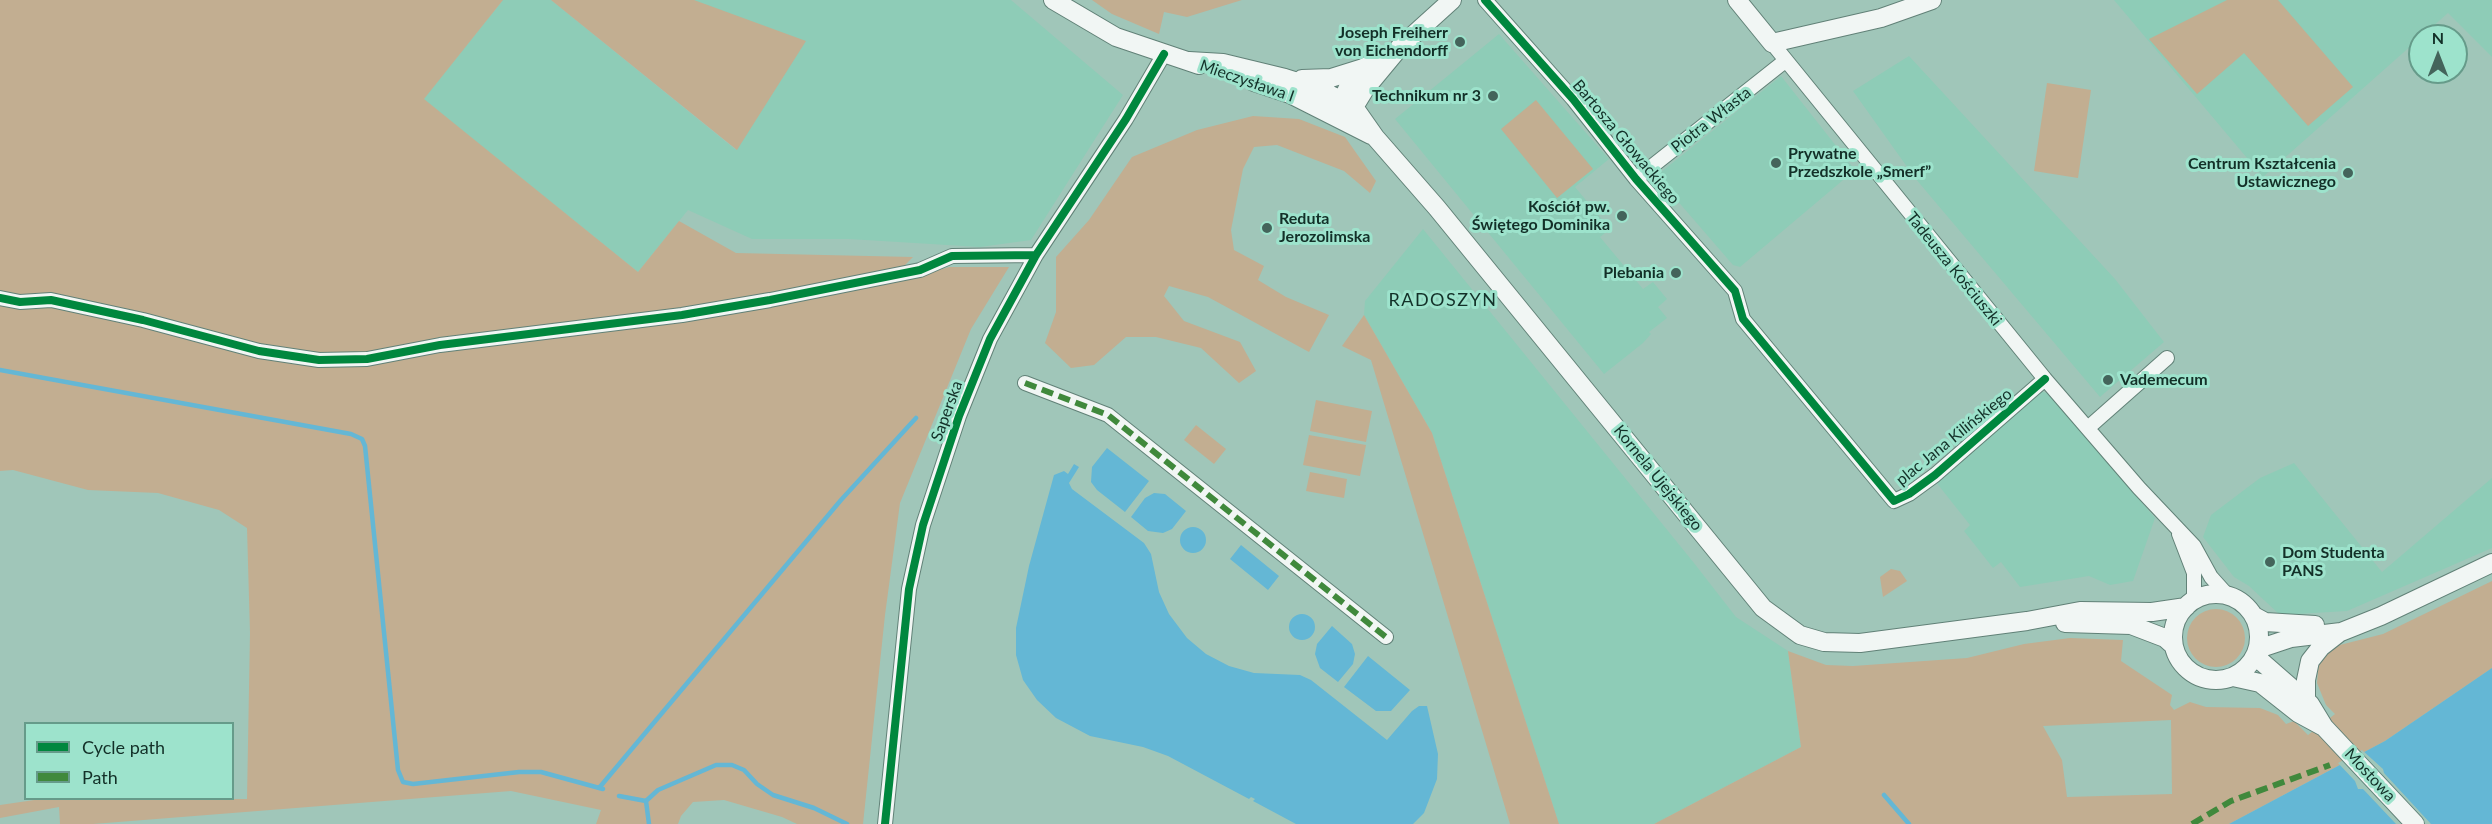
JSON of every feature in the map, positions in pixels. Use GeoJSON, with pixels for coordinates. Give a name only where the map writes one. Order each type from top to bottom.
{"type":"FeatureCollection","features":[{"type":"Feature","properties":{"kind":"main road","name":"Mieczysława I"},"geometry":{"type":"LineString","coordinates":[[1053,0],[1116,37],[1164,54],[1344,108]]}},
{"type":"Feature","properties":{"kind":"main road"},"geometry":{"type":"LineString","coordinates":[[1344,108],[1365,89],[1399,48],[1452,0]]}},
{"type":"Feature","properties":{"kind":"main road","name":"Tadeusza Kościuszki"},"geometry":{"type":"LineString","coordinates":[[1737,0],[1772,42]]}},
{"type":"Feature","properties":{"kind":"main road"},"geometry":{"type":"LineString","coordinates":[[1772,42],[1881,18],[1922,2]]}},
{"type":"Feature","properties":{"kind":"main road"},"geometry":{"type":"LineString","coordinates":[[1285,78],[1331,78],[1363,68],[1399,48]]}},
{"type":"Feature","properties":{"kind":"main road","name":"Mieczysława I"},"geometry":{"type":"LineString","coordinates":[[1189,61],[1223,63],[1285,78],[1344,108]]}},
{"type":"Feature","properties":{"kind":"main road"},"geometry":{"type":"LineString","coordinates":[[1344,108],[1350,82],[1363,68]]}},
{"type":"Feature","properties":{"kind":"main road","name":"Kornela Ujejskiego"},"geometry":{"type":"LineString","coordinates":[[1344,108],[1391,152],[1774,618],[1806,637],[1840,644],[2027,621],[2080,611],[2152,612],[2190,604]]}},
{"type":"Feature","properties":{"kind":"main road"},"geometry":{"type":"LineString","coordinates":[[2314,715],[2307,670],[2321,647],[2341,632],[2492,563]]}},
{"type":"Feature","properties":{"kind":"main road"},"geometry":{"type":"LineString","coordinates":[[2254,616],[2259,632],[2256,652],[2250,664],[2233,677],[2214,680],[2194,674],[2179,657],[2175,646],[2177,621],[2190,604],[2211,595],[2229,597],[2243,604],[2254,616],[2265,622],[2300,626],[2362,623]]}},
{"type":"Feature","properties":{"kind":"main road","name":"Kornela Ujejskiego"},"geometry":{"type":"LineString","coordinates":[[2027,621],[2131,625],[2164,638],[2175,646]]}},
{"type":"Feature","properties":{"kind":"main road"},"geometry":{"type":"LineString","coordinates":[[2256,652],[2291,638],[2341,632]]}},
{"type":"Feature","properties":{"kind":"main road","name":"Mostowa"},"geometry":{"type":"LineString","coordinates":[[2256,652],[2415,824]]}},
{"type":"Feature","properties":{"kind":"main road","name":"Mostowa"},"geometry":{"type":"LineString","coordinates":[[2233,677],[2260,683],[2314,715]]}},
{"type":"Feature","properties":{"kind":"street","name":"Bartosza Głowackiego"},"geometry":{"type":"LineString","coordinates":[[1485,0],[1573,99],[1636,179],[1736,291],[1743,319],[1881,487]]}},
{"type":"Feature","properties":{"kind":"street","name":"Tadeusza Kościuszki"},"geometry":{"type":"LineString","coordinates":[[1772,42],[1785,61],[2045,379],[2179,532],[2194,546],[2211,578],[2229,597]]}},
{"type":"Feature","properties":{"kind":"street","name":"Saperska"},"geometry":{"type":"LineString","coordinates":[[886,822],[909,589],[923,525],[959,416],[983,356],[1036,255],[1126,119],[1164,54]]}},
{"type":"Feature","properties":{"kind":"street","name":"Piotra Własta"},"geometry":{"type":"LineString","coordinates":[[1636,179],[1785,61]]}},
{"type":"Feature","properties":{"kind":"street"},"geometry":{"type":"LineString","coordinates":[[0,298],[20,302],[51,300],[143,320],[259,351],[319,360],[367,359],[440,345],[682,315],[770,300],[920,270],[952,256],[1036,255]]}},
{"type":"Feature","properties":{"kind":"street"},"geometry":{"type":"LineString","coordinates":[[2089,427],[2167,358]]}},
{"type":"Feature","properties":{"kind":"street","name":"plac Jana Kilińskiego"},"geometry":{"type":"LineString","coordinates":[[1881,487],[1894,501],[1909,494],[2045,379]]}},
{"type":"Feature","properties":{"kind":"street"},"geometry":{"type":"LineString","coordinates":[[1025,382],[1108,415],[1386,637]]}},
{"type":"Feature","properties":{"kind":"street","name":"Tadeusza Kościuszki"},"geometry":{"type":"LineString","coordinates":[[2179,532],[2194,573],[2190,604]]}},
{"type":"Feature","properties":{"kind":"shaded area"},"geometry":{"type":"Polygon","coordinates":[[[0,0],[503,0],[424,99],[638,272],[679,221],[736,253],[913,257],[904,266],[761,295],[915,277],[949,267],[1009,267],[971,329],[900,503],[885,615],[863,824],[797,824],[782,817],[724,800],[693,802],[681,816],[678,824],[596,824],[601,810],[511,791],[93,824],[60,824],[59,807],[0,818],[0,805],[34,800],[247,799],[250,633],[247,528],[219,510],[158,493],[88,490],[13,470],[0,471],[0,0]]]}},
{"type":"Feature","properties":{"kind":"shaded area"},"geometry":{"type":"Polygon","coordinates":[[[503,0],[551,0],[736,150],[700,4],[694,0],[1011,0],[1123,95],[1031,240],[980,247],[849,239],[752,239],[688,210],[638,272],[423,99],[503,0]]]}},
{"type":"Feature","properties":{"kind":"shaded area"},"geometry":{"type":"Polygon","coordinates":[[[551,0],[694,0],[806,41],[737,150],[551,0]]]}},
{"type":"Feature","properties":{"kind":"shaded area"},"geometry":{"type":"Polygon","coordinates":[[[1092,0],[1242,0],[1187,17],[1164,12],[1159,34],[1112,14],[1092,0]]]}},
{"type":"Feature","properties":{"kind":"shaded area"},"geometry":{"type":"Polygon","coordinates":[[[2114,0],[2492,0],[2492,57],[2468,33],[2468,24],[2459,24],[2448,13],[2436,24],[2408,24],[2408,48],[2263,177],[2114,0]]]}},
{"type":"Feature","properties":{"kind":"shaded area"},"geometry":{"type":"Polygon","coordinates":[[[2227,0],[2278,0],[2353,87],[2308,126],[2244,53],[2197,94],[2149,39],[2227,0]]]}},
{"type":"Feature","properties":{"kind":"shaded area"},"geometry":{"type":"Polygon","coordinates":[[[1499,34],[1609,159],[1575,187],[1610,229],[1600,237],[1643,289],[1653,282],[1667,299],[1658,307],[1667,318],[1649,332],[1651,334],[1643,343],[1604,374],[1395,119],[1499,34]]]}},
{"type":"Feature","properties":{"kind":"shaded area"},"geometry":{"type":"Polygon","coordinates":[[[1909,56],[2115,279],[2164,342],[2100,397],[1915,178],[1853,91],[1909,56]]]}},
{"type":"Feature","properties":{"kind":"shaded area"},"geometry":{"type":"Polygon","coordinates":[[[1781,76],[1855,170],[1740,267],[1733,265],[1656,176],[1781,76]]]}},
{"type":"Feature","properties":{"kind":"shaded area"},"geometry":{"type":"Polygon","coordinates":[[[2047,83],[2091,90],[2078,178],[2034,171],[2047,83]]]}},
{"type":"Feature","properties":{"kind":"shaded area"},"geometry":{"type":"Polygon","coordinates":[[[1536,100],[1593,169],[1557,198],[1501,129],[1536,100]]]}},
{"type":"Feature","properties":{"kind":"shaded area"},"geometry":{"type":"Polygon","coordinates":[[[1253,116],[1299,119],[1345,137],[1376,181],[1370,193],[1344,171],[1277,145],[1254,147],[1243,169],[1231,230],[1234,250],[1264,266],[1258,280],[1286,297],[1329,315],[1309,352],[1208,297],[1169,286],[1164,296],[1184,321],[1240,342],[1256,371],[1239,383],[1201,348],[1156,337],[1126,337],[1094,365],[1071,368],[1045,343],[1056,312],[1056,257],[1089,220],[1132,157],[1197,130],[1253,116]]]}},
{"type":"Feature","properties":{"kind":"shaded area"},"geometry":{"type":"Polygon","coordinates":[[[1423,229],[1736,617],[1788,651],[1801,747],[1654,824],[1559,824],[1432,433],[1364,315],[1365,301],[1423,229]]]}},
{"type":"Feature","properties":{"kind":"shaded area"},"geometry":{"type":"Polygon","coordinates":[[[1364,315],[1432,433],[1559,824],[1510,824],[1371,360],[1342,346],[1364,315]]]}},
{"type":"Feature","properties":{"kind":"shaded area"},"geometry":{"type":"Polygon","coordinates":[[[2029,387],[2049,394],[2155,518],[2133,581],[2110,585],[2089,576],[2020,587],[2001,562],[1993,568],[1964,531],[1970,525],[1928,472],[2029,387]]]}},
{"type":"Feature","properties":{"kind":"shaded area"},"geometry":{"type":"Polygon","coordinates":[[[1316,400],[1372,411],[1366,442],[1310,431],[1316,400]]]}},
{"type":"Feature","properties":{"kind":"shaded area"},"geometry":{"type":"Polygon","coordinates":[[[1196,425],[1226,449],[1214,464],[1184,440],[1196,425]]]}},
{"type":"Feature","properties":{"kind":"shaded area"},"geometry":{"type":"Polygon","coordinates":[[[1309,435],[1366,445],[1360,476],[1303,465],[1309,435]]]}},
{"type":"Feature","properties":{"kind":"shaded area"},"geometry":{"type":"Polygon","coordinates":[[[2294,463],[2382,572],[2492,478],[2492,548],[2347,611],[2280,615],[2249,586],[2234,577],[2203,537],[2211,515],[2260,478],[2294,463]]]}},
{"type":"Feature","properties":{"kind":"shaded area"},"geometry":{"type":"Polygon","coordinates":[[[1310,472],[1347,479],[1344,498],[1306,491],[1310,472]]]}},
{"type":"Feature","properties":{"kind":"shaded area"},"geometry":{"type":"Polygon","coordinates":[[[1891,569],[1900,571],[1907,581],[1883,597],[1880,577],[1891,569]]]}},
{"type":"Feature","properties":{"kind":"shaded area"},"geometry":{"type":"Polygon","coordinates":[[[2492,581],[2492,668],[2385,741],[2229,824],[1654,824],[1801,747],[1788,651],[1826,665],[1853,666],[1967,658],[2024,644],[2070,638],[2123,640],[2121,661],[2172,695],[2170,705],[2174,710],[2190,702],[2206,707],[2260,708],[2278,715],[2286,724],[2294,721],[2308,735],[2335,714],[2326,705],[2317,683],[2319,660],[2332,647],[2383,634],[2492,581]],[[2171,720],[2043,726],[2062,760],[2067,797],[2172,794],[2171,720]]]}},
{"type":"Feature","properties":{"kind":"shaded area"},"geometry":{"type":"Polygon","coordinates":[[[2210,609],[2222,609],[2237,617],[2245,632],[2245,644],[2237,659],[2222,667],[2210,667],[2195,659],[2187,644],[2187,632],[2195,617],[2210,609]]]}},
{"type":"Feature","properties":{"kind":"water"},"geometry":{"type":"Polygon","coordinates":[[[1107,448],[1149,481],[1125,512],[1097,490],[1091,482],[1092,467],[1107,448]]]}},
{"type":"Feature","properties":{"kind":"water"},"geometry":{"type":"Polygon","coordinates":[[[1074,464],[1079,467],[1069,483],[1072,489],[1144,543],[1151,554],[1159,592],[1169,614],[1187,638],[1206,654],[1229,666],[1254,673],[1300,675],[1311,680],[1387,740],[1412,711],[1419,706],[1427,706],[1438,754],[1437,779],[1424,813],[1413,824],[1296,824],[1253,801],[1255,799],[1251,797],[1249,799],[1168,756],[1143,747],[1090,736],[1056,718],[1037,700],[1023,680],[1016,655],[1016,628],[1029,566],[1054,475],[1064,471],[1068,474],[1074,464]]]}},
{"type":"Feature","properties":{"kind":"water"},"geometry":{"type":"Polygon","coordinates":[[[1154,493],[1165,494],[1186,511],[1172,529],[1163,533],[1148,531],[1131,517],[1145,498],[1154,493]]]}},
{"type":"Feature","properties":{"kind":"water"},"geometry":{"type":"Polygon","coordinates":[[[1193,527],[1202,531],[1206,540],[1202,549],[1193,553],[1184,549],[1180,540],[1184,531],[1193,527]]]}},
{"type":"Feature","properties":{"kind":"water"},"geometry":{"type":"Polygon","coordinates":[[[1241,545],[1279,576],[1268,590],[1230,559],[1241,545]]]}},
{"type":"Feature","properties":{"kind":"water"},"geometry":{"type":"Polygon","coordinates":[[[1302,614],[1311,618],[1315,627],[1311,636],[1302,640],[1293,636],[1289,627],[1293,618],[1302,614]]]}},
{"type":"Feature","properties":{"kind":"water"},"geometry":{"type":"Polygon","coordinates":[[[1332,626],[1352,644],[1355,654],[1353,664],[1338,682],[1320,668],[1315,654],[1317,644],[1332,626]]]}},
{"type":"Feature","properties":{"kind":"water"},"geometry":{"type":"Polygon","coordinates":[[[1368,656],[1410,690],[1391,711],[1376,711],[1344,687],[1368,656]]]}},
{"type":"Feature","properties":{"kind":"water"},"geometry":{"type":"Polygon","coordinates":[[[2492,668],[2492,824],[2229,824],[2385,741],[2492,668]]]}},
{"type":"Feature","properties":{"kind":"pier"},"geometry":{"type":"Polygon","coordinates":[[[2362,750],[2383,769],[2384,773],[2431,824],[2396,824],[2363,789],[2358,789],[2355,781],[2338,763],[2362,750]]]}},
{"type":"Feature","properties":{"kind":"waterway"},"geometry":{"type":"LineString","coordinates":[[0,370],[351,434],[362,439],[365,446],[398,770],[403,782],[413,784],[519,772],[541,772],[603,789]]}},
{"type":"Feature","properties":{"kind":"waterway"},"geometry":{"type":"LineString","coordinates":[[599,788],[841,500],[916,418]]}},
{"type":"Feature","properties":{"kind":"waterway"},"geometry":{"type":"LineString","coordinates":[[649,824],[646,801],[658,790],[716,765],[732,765],[744,770],[757,784],[773,795],[814,808],[847,824]]}},
{"type":"Feature","properties":{"kind":"waterway"},"geometry":{"type":"LineString","coordinates":[[1884,795],[1909,824]]}},
{"type":"Feature","properties":{"kind":"waterway"},"geometry":{"type":"LineString","coordinates":[[619,796],[646,801]]}},
{"type":"Feature","properties":{"kind":"marked path"},"geometry":{"type":"LineString","coordinates":[[1025,383],[1108,415],[1386,637]]}},
{"type":"Feature","properties":{"kind":"marked path"},"geometry":{"type":"LineString","coordinates":[[2192,824],[2231,801],[2330,765]]}},
{"type":"Feature","properties":{"kind":"cycle path"},"geometry":{"type":"LineString","coordinates":[[1485,0],[1573,99],[1636,179],[1735,291],[1743,319],[1894,501],[1909,494],[1935,475],[2045,379]]}},
{"type":"Feature","properties":{"kind":"cycle path"},"geometry":{"type":"LineString","coordinates":[[885,824],[909,589],[923,525],[959,416],[990,339],[1036,255],[1126,119],[1164,54]]}},
{"type":"Feature","properties":{"kind":"cycle path"},"geometry":{"type":"LineString","coordinates":[[0,298],[20,302],[51,300],[143,320],[259,351],[319,360],[367,359],[440,345],[682,315],[770,300],[920,270],[952,256],[1036,255]]}},
{"type":"Feature","properties":{"kind":"place","name":"Joseph Freiherr von Eichendorff"},"geometry":{"type":"Point","coordinates":[1460,42]}},
{"type":"Feature","properties":{"kind":"place","name":"Technikum nr 3"},"geometry":{"type":"Point","coordinates":[1493,96]}},
{"type":"Feature","properties":{"kind":"place","name":"Prywatne Przedszkole „Smerf”"},"geometry":{"type":"Point","coordinates":[1776,163]}},
{"type":"Feature","properties":{"kind":"place","name":"Centrum Kształcenia Ustawicznego"},"geometry":{"type":"Point","coordinates":[2348,173]}},
{"type":"Feature","properties":{"kind":"place","name":"Kościół pw. Świętego Dominika"},"geometry":{"type":"Point","coordinates":[1622,216]}},
{"type":"Feature","properties":{"kind":"place","name":"Reduta Jerozolimska"},"geometry":{"type":"Point","coordinates":[1267,228]}},
{"type":"Feature","properties":{"kind":"place","name":"Plebania"},"geometry":{"type":"Point","coordinates":[1676,273]}},
{"type":"Feature","properties":{"kind":"place","name":"Vademecum"},"geometry":{"type":"Point","coordinates":[2108,380]}},
{"type":"Feature","properties":{"kind":"place","name":"Dom Studenta PANS"},"geometry":{"type":"Point","coordinates":[2270,562]}},
{"type":"Feature","properties":{"kind":"district","name":"RADOSZYN"},"geometry":{"type":"Point","coordinates":[1443,300]}}]}
